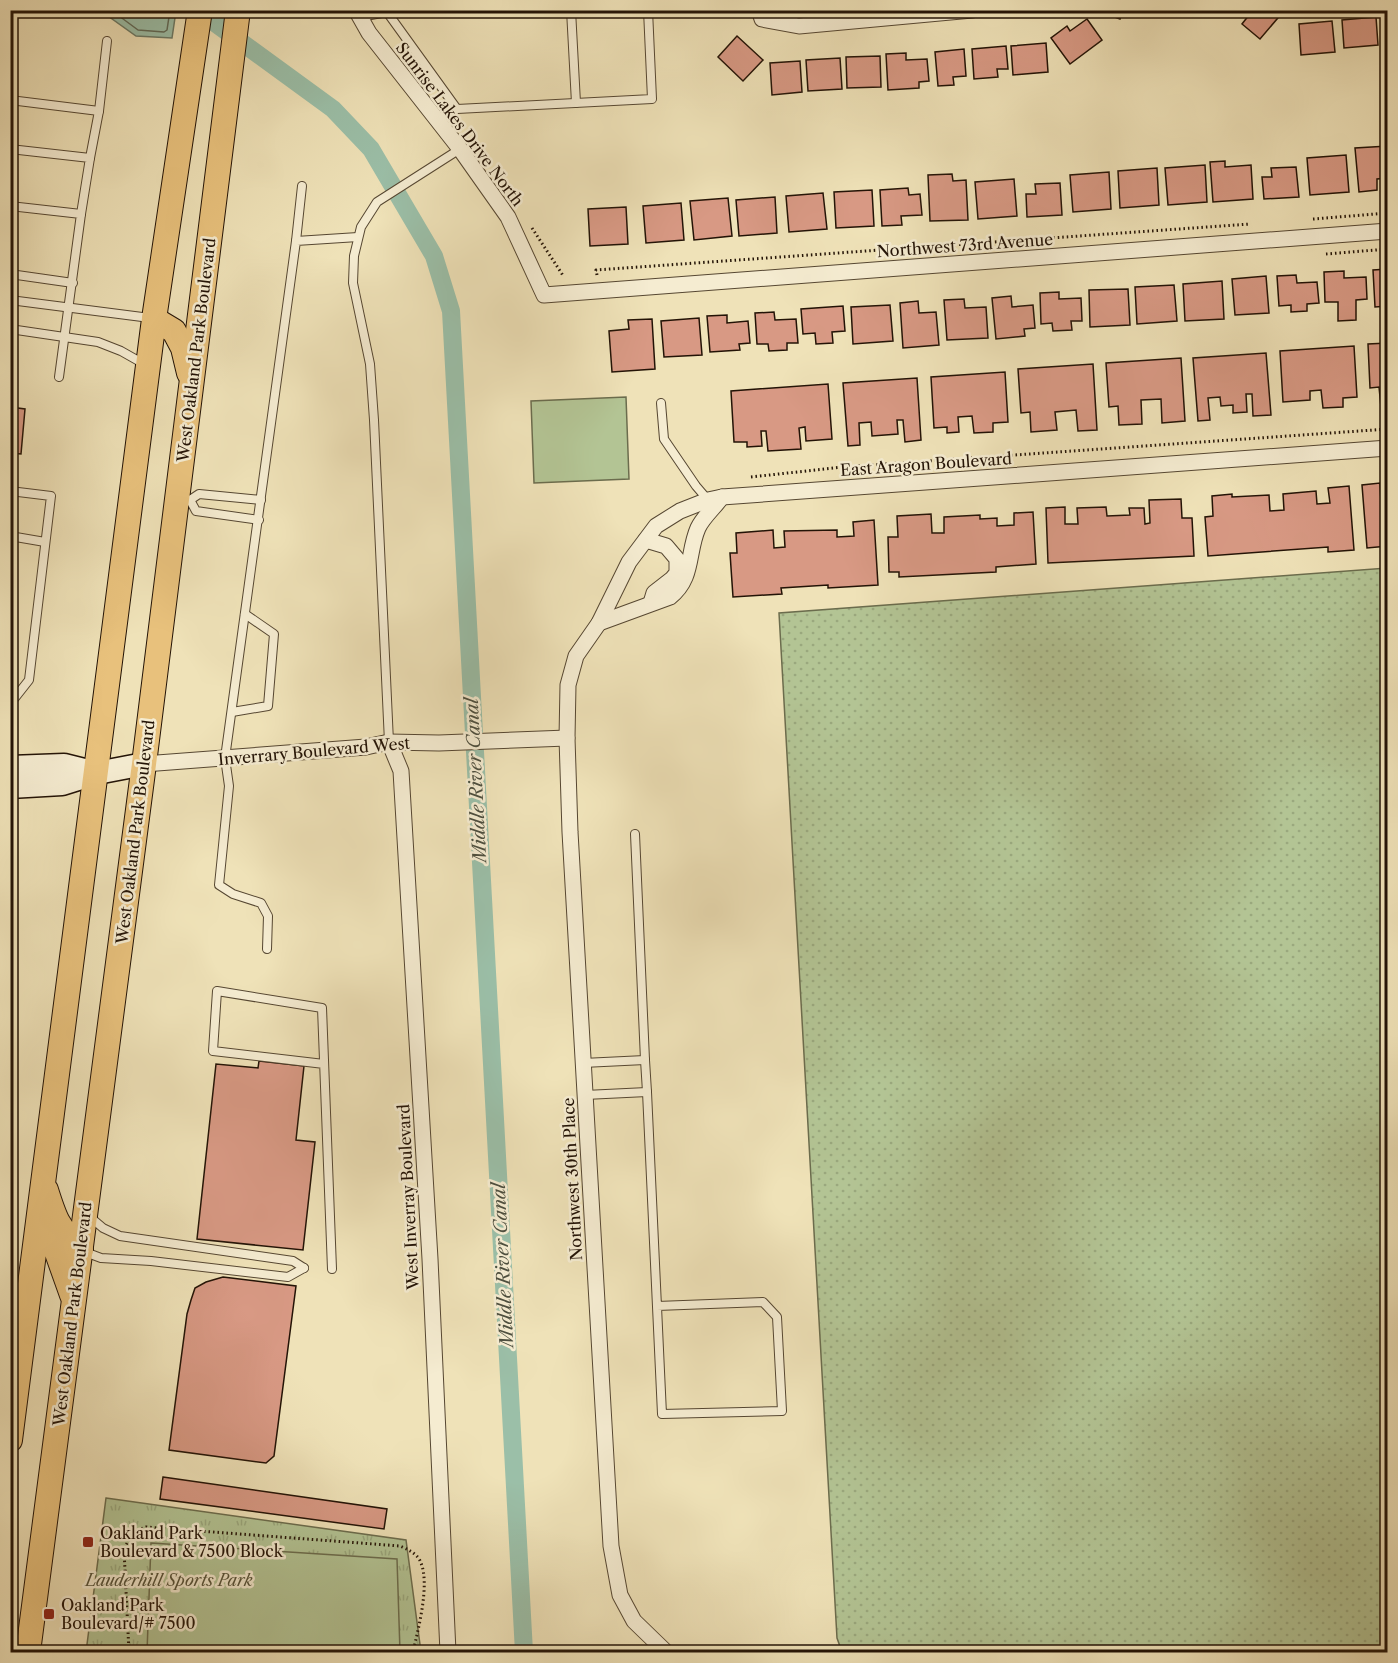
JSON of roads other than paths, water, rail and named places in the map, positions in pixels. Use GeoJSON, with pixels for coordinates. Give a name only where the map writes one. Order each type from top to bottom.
{"type":"FeatureCollection","features":[{"type":"Feature","properties":{"kind":"main road"},"geometry":{"type":"LineString","coordinates":[[11,1426],[154,319],[200,10]]}},
{"type":"Feature","properties":{"kind":"main road","name":"West Oakland Park Boulevard"},"geometry":{"type":"LineString","coordinates":[[28,1653],[144,764],[184,499],[192,384],[238,10]]}},
{"type":"Feature","properties":{"kind":"main road"},"geometry":{"type":"LineString","coordinates":[[154,319],[174,331],[183,348],[192,384]]}},
{"type":"Feature","properties":{"kind":"main road"},"geometry":{"type":"LineString","coordinates":[[44,1182],[55,1217],[63,1233],[81,1250]]}},
{"type":"Feature","properties":{"kind":"main road"},"geometry":{"type":"LineString","coordinates":[[37,1233],[56,1250],[74,1300]]}},
{"type":"Feature","properties":{"kind":"street"},"geometry":{"type":"LineString","coordinates":[[760,15],[799,26],[890,14],[972,10]]}},
{"type":"Feature","properties":{"kind":"street","name":"Sunrise Lakes Drive North"},"geometry":{"type":"LineString","coordinates":[[358,14],[369,33],[460,149],[508,217],[544,296]]}},
{"type":"Feature","properties":{"kind":"street","name":"Northwest 73rd Avenue"},"geometry":{"type":"LineString","coordinates":[[544,296],[1388,231]]}},
{"type":"Feature","properties":{"kind":"street","name":"East Aragon Boulevard"},"geometry":{"type":"LineString","coordinates":[[568,685],[576,656],[600,623],[629,562],[656,526],[680,511],[715,499],[1388,448]]}},
{"type":"Feature","properties":{"kind":"street"},"geometry":{"type":"LineString","coordinates":[[600,623],[670,597],[679,590],[685,580],[699,526],[715,499]]}},
{"type":"Feature","properties":{"kind":"street"},"geometry":{"type":"LineString","coordinates":[[646,540],[666,546],[677,559],[677,573],[654,593],[651,603]]}},
{"type":"Feature","properties":{"kind":"street","name":"Northwest 30th Place"},"geometry":{"type":"LineString","coordinates":[[568,685],[567,738],[583,1062],[611,1546],[620,1595],[634,1621],[666,1653]]}},
{"type":"Feature","properties":{"kind":"street","name":"Inverrary Boulevard West"},"geometry":{"type":"LineString","coordinates":[[10,787],[62,784],[97,773],[144,764],[366,747],[389,742],[567,738]]}},
{"type":"Feature","properties":{"kind":"street","name":"West Inverray Boulevard"},"geometry":{"type":"LineString","coordinates":[[389,742],[401,771],[430,1259],[448,1653]]}},
{"type":"Feature","properties":{"kind":"street","name":"Inverrary Boulevard West"},"geometry":{"type":"LineString","coordinates":[[10,767],[64,765],[97,773]]}},
{"type":"Feature","properties":{"kind":"lane"},"geometry":{"type":"LineString","coordinates":[[571,10],[576,103]]}},
{"type":"Feature","properties":{"kind":"lane"},"geometry":{"type":"LineString","coordinates":[[437,120],[457,109],[652,99],[648,10]]}},
{"type":"Feature","properties":{"kind":"lane"},"geometry":{"type":"LineString","coordinates":[[358,14],[387,12],[457,109]]}},
{"type":"Feature","properties":{"kind":"lane"},"geometry":{"type":"LineString","coordinates":[[59,377],[81,214],[99,111],[106,41]]}},
{"type":"Feature","properties":{"kind":"lane"},"geometry":{"type":"LineString","coordinates":[[10,100],[99,111]]}},
{"type":"Feature","properties":{"kind":"lane"},"geometry":{"type":"LineString","coordinates":[[10,149],[90,158]]}},
{"type":"Feature","properties":{"kind":"lane"},"geometry":{"type":"LineString","coordinates":[[389,742],[370,364],[353,283],[354,256],[361,227],[367,214],[377,202],[460,149]]}},
{"type":"Feature","properties":{"kind":"lane"},"geometry":{"type":"LineString","coordinates":[[267,949],[268,916],[261,903],[233,894],[219,885],[229,786],[225,758],[302,186]]}},
{"type":"Feature","properties":{"kind":"lane"},"geometry":{"type":"LineString","coordinates":[[10,206],[81,214]]}},
{"type":"Feature","properties":{"kind":"lane"},"geometry":{"type":"LineString","coordinates":[[296,241],[358,237]]}},
{"type":"Feature","properties":{"kind":"lane"},"geometry":{"type":"LineString","coordinates":[[10,274],[73,283]]}},
{"type":"Feature","properties":{"kind":"lane"},"geometry":{"type":"LineString","coordinates":[[10,300],[154,319]]}},
{"type":"Feature","properties":{"kind":"lane"},"geometry":{"type":"LineString","coordinates":[[10,329],[98,342],[121,351],[148,366]]}},
{"type":"Feature","properties":{"kind":"lane"},"geometry":{"type":"LineString","coordinates":[[661,403],[664,439],[696,486],[715,499]]}},
{"type":"Feature","properties":{"kind":"lane"},"geometry":{"type":"LineString","coordinates":[[10,491],[51,496],[29,680],[14,699],[10,699]]}},
{"type":"Feature","properties":{"kind":"lane"},"geometry":{"type":"LineString","coordinates":[[258,520],[196,512],[184,499],[199,494],[261,500]]}},
{"type":"Feature","properties":{"kind":"lane"},"geometry":{"type":"LineString","coordinates":[[10,536],[45,542]]}},
{"type":"Feature","properties":{"kind":"lane"},"geometry":{"type":"LineString","coordinates":[[10,544],[24,538]]}},
{"type":"Feature","properties":{"kind":"lane"},"geometry":{"type":"LineString","coordinates":[[232,711],[268,706],[274,634],[245,614]]}},
{"type":"Feature","properties":{"kind":"lane"},"geometry":{"type":"LineString","coordinates":[[634,834],[662,1414],[782,1411],[777,1317],[763,1302],[657,1306]]}},
{"type":"Feature","properties":{"kind":"lane"},"geometry":{"type":"LineString","coordinates":[[324,1064],[213,1052],[218,991],[322,1008],[332,1269]]}},
{"type":"Feature","properties":{"kind":"lane"},"geometry":{"type":"LineString","coordinates":[[583,1062],[645,1060]]}},
{"type":"Feature","properties":{"kind":"lane"},"geometry":{"type":"LineString","coordinates":[[585,1095],[646,1092]]}},
{"type":"Feature","properties":{"kind":"lane"},"geometry":{"type":"LineString","coordinates":[[81,1250],[100,1258],[151,1261],[288,1276],[304,1268],[293,1261],[120,1236],[103,1228],[85,1212]]}},
{"type":"Feature","properties":{"kind":"water"},"geometry":{"type":"Polygon","coordinates":[[[101,11],[176,11],[172,38],[136,36],[101,11]]]}},
{"type":"Feature","properties":{"kind":"waterway","name":"Middle River Canal"},"geometry":{"type":"LineString","coordinates":[[197,10],[333,109],[371,149],[434,256],[451,311],[524,1652]]}},
{"type":"Feature","properties":{"kind":"place","name":"Oakland Park Boulevard & 7500 Block"},"geometry":{"type":"Point","coordinates":[88,1542]}},
{"type":"Feature","properties":{"kind":"place","name":"Oakland Park Boulevard/# 7500"},"geometry":{"type":"Point","coordinates":[49,1614]}},
{"type":"Feature","properties":{"kind":"park label","name":"Lauderhill Sports Park"},"geometry":{"type":"Point","coordinates":[169,1580]}}]}
